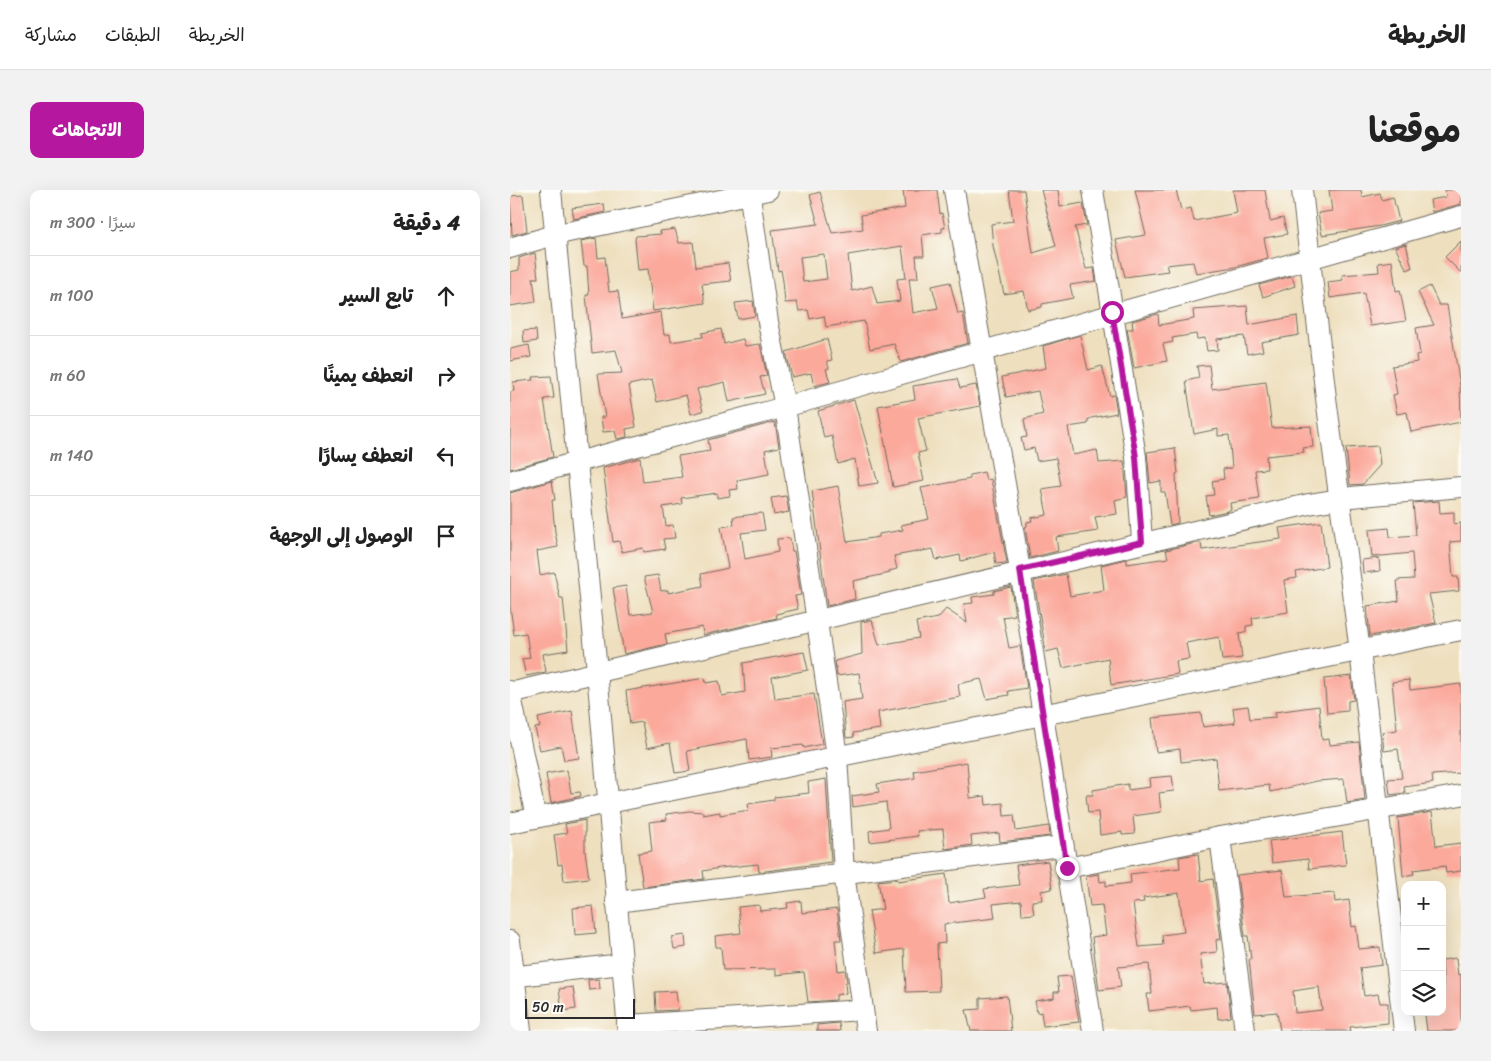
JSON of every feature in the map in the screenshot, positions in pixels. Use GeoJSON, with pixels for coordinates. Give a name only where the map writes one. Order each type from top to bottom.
{"type":"FeatureCollection","features":[{"type":"Feature","properties":{"kind":"street"},"geometry":{"type":"LineString","coordinates":[[551,190],[597,671],[628,1028],[863,1010]]}},
{"type":"Feature","properties":{"kind":"street"},"geometry":{"type":"LineString","coordinates":[[954,190],[1020,570],[1062,846],[1093,1031]]}},
{"type":"Feature","properties":{"kind":"street"},"geometry":{"type":"LineString","coordinates":[[1093,190],[1136,457],[1142,542]]}},
{"type":"Feature","properties":{"kind":"street"},"geometry":{"type":"LineString","coordinates":[[1302,190],[1339,498],[1360,651],[1404,1031]]}},
{"type":"Feature","properties":{"kind":"street"},"geometry":{"type":"LineString","coordinates":[[510,248],[554,235],[755,191],[768,322],[785,407],[837,756],[844,873],[866,1031]]}},
{"type":"Feature","properties":{"kind":"street"},"geometry":{"type":"LineString","coordinates":[[510,481],[576,461],[785,407],[1112,312],[1461,216]]}},
{"type":"Feature","properties":{"kind":"street"},"geometry":{"type":"LineString","coordinates":[[536,818],[510,692],[1020,570],[1339,498],[1461,487]]}},
{"type":"Feature","properties":{"kind":"street"},"geometry":{"type":"LineString","coordinates":[[510,823],[1461,630]]}},
{"type":"Feature","properties":{"kind":"street"},"geometry":{"type":"LineString","coordinates":[[1067,868],[1220,837],[1461,795]]}},
{"type":"Feature","properties":{"kind":"street"},"geometry":{"type":"LineString","coordinates":[[1220,837],[1245,1031]]}},
{"type":"Feature","properties":{"kind":"street"},"geometry":{"type":"LineString","coordinates":[[616,902],[1062,846]]}},
{"type":"Feature","properties":{"kind":"street"},"geometry":{"type":"LineString","coordinates":[[510,941],[512,977],[522,1031]]}},
{"type":"Feature","properties":{"kind":"street"},"geometry":{"type":"LineString","coordinates":[[512,977],[622,964]]}},
{"type":"Feature","properties":{"kind":"building"},"geometry":{"type":"Polygon","coordinates":[[[903,190],[937,190],[940,214],[942,213],[945,228],[942,228],[942,232],[922,235],[924,256],[916,256],[918,278],[909,278],[913,313],[938,308],[932,286],[950,282],[958,314],[963,313],[968,343],[901,362],[894,344],[870,349],[864,321],[826,327],[824,316],[810,319],[808,310],[799,311],[797,302],[785,303],[783,281],[781,270],[778,271],[772,230],[818,224],[810,195],[820,192],[832,233],[863,229],[861,215],[905,208],[903,190]],[[902,246],[848,255],[852,291],[872,286],[877,304],[900,301],[897,279],[906,278],[902,246]],[[824,254],[800,257],[803,282],[827,279],[824,254]]]}},
{"type":"Feature","properties":{"kind":"building"},"geometry":{"type":"Polygon","coordinates":[[[1009,190],[1024,190],[1033,253],[1056,246],[1041,190],[1058,190],[1060,207],[1083,203],[1087,225],[1075,227],[1086,269],[1094,268],[1096,281],[1070,285],[1073,298],[1042,304],[1042,307],[1028,310],[1024,291],[1004,294],[993,246],[991,224],[1013,221],[1009,190]]]}},
{"type":"Feature","properties":{"kind":"building"},"geometry":{"type":"Polygon","coordinates":[[[1135,190],[1176,190],[1181,210],[1191,208],[1194,221],[1237,213],[1233,190],[1265,190],[1270,221],[1283,218],[1287,234],[1264,238],[1268,258],[1235,267],[1196,273],[1193,262],[1166,265],[1168,271],[1125,277],[1116,240],[1146,235],[1135,190]]]}},
{"type":"Feature","properties":{"kind":"building"},"geometry":{"type":"Polygon","coordinates":[[[1329,190],[1361,190],[1362,197],[1380,193],[1382,200],[1393,197],[1399,221],[1380,226],[1322,235],[1318,213],[1332,211],[1329,190]]]}},
{"type":"Feature","properties":{"kind":"building"},"geometry":{"type":"Polygon","coordinates":[[[1445,190],[1461,190],[1461,204],[1432,212],[1430,200],[1446,197],[1445,190]]]}},
{"type":"Feature","properties":{"kind":"building"},"geometry":{"type":"Polygon","coordinates":[[[523,195],[527,231],[512,235],[510,196],[523,195]]]}},
{"type":"Feature","properties":{"kind":"building"},"geometry":{"type":"Polygon","coordinates":[[[604,204],[605,212],[574,219],[572,208],[604,204]]]}},
{"type":"Feature","properties":{"kind":"building"},"geometry":{"type":"Polygon","coordinates":[[[675,229],[679,243],[693,242],[696,267],[728,263],[731,281],[702,284],[705,303],[653,311],[648,269],[638,270],[635,239],[636,236],[661,234],[660,231],[675,229]]]}},
{"type":"Feature","properties":{"kind":"building"},"geometry":{"type":"Polygon","coordinates":[[[596,238],[598,258],[605,257],[609,292],[618,291],[622,319],[661,312],[664,335],[670,334],[671,342],[703,337],[702,333],[721,329],[724,344],[743,339],[745,346],[760,344],[767,376],[760,377],[765,394],[729,402],[725,382],[697,389],[703,411],[691,414],[686,395],[657,402],[652,380],[629,385],[636,427],[626,429],[627,437],[617,439],[615,431],[603,432],[601,417],[605,417],[598,374],[622,373],[616,350],[592,353],[586,295],[589,295],[587,266],[584,266],[581,241],[596,238]]]}},
{"type":"Feature","properties":{"kind":"building"},"geometry":{"type":"Polygon","coordinates":[[[1461,241],[1461,273],[1445,257],[1461,241]]]}},
{"type":"Feature","properties":{"kind":"building"},"geometry":{"type":"Polygon","coordinates":[[[1406,244],[1412,268],[1407,270],[1395,247],[1406,244]]]}},
{"type":"Feature","properties":{"kind":"building"},"geometry":{"type":"Polygon","coordinates":[[[535,253],[538,278],[533,278],[536,302],[510,306],[510,272],[519,270],[519,258],[535,253]]]}},
{"type":"Feature","properties":{"kind":"building"},"geometry":{"type":"Polygon","coordinates":[[[1392,261],[1396,291],[1400,290],[1406,321],[1370,326],[1364,293],[1330,298],[1328,282],[1343,280],[1342,275],[1379,272],[1378,263],[1392,261]]]}},
{"type":"Feature","properties":{"kind":"building"},"geometry":{"type":"Polygon","coordinates":[[[1292,276],[1295,286],[1263,297],[1259,285],[1292,276]]]}},
{"type":"Feature","properties":{"kind":"building"},"geometry":{"type":"Polygon","coordinates":[[[1430,286],[1439,305],[1447,305],[1460,386],[1461,422],[1411,432],[1407,412],[1397,414],[1393,395],[1397,394],[1392,366],[1417,362],[1416,355],[1420,354],[1416,328],[1434,325],[1418,292],[1430,286]]]}},
{"type":"Feature","properties":{"kind":"building"},"geometry":{"type":"Polygon","coordinates":[[[753,301],[755,316],[738,319],[735,303],[753,301]]]}},
{"type":"Feature","properties":{"kind":"building"},"geometry":{"type":"Polygon","coordinates":[[[1247,306],[1249,325],[1297,316],[1299,335],[1261,342],[1263,351],[1247,354],[1244,336],[1217,339],[1218,350],[1207,351],[1205,338],[1197,339],[1196,334],[1172,338],[1173,342],[1163,344],[1167,361],[1134,368],[1127,329],[1133,329],[1132,321],[1158,314],[1159,325],[1194,319],[1193,310],[1247,306]]]}},
{"type":"Feature","properties":{"kind":"building"},"geometry":{"type":"Polygon","coordinates":[[[536,330],[537,341],[524,343],[523,331],[536,330]]]}},
{"type":"Feature","properties":{"kind":"building"},"geometry":{"type":"Polygon","coordinates":[[[1080,335],[1088,370],[1102,366],[1110,396],[1114,395],[1117,413],[1091,418],[1088,420],[1088,424],[1068,427],[1073,455],[1097,450],[1099,463],[1124,461],[1127,497],[1115,500],[1117,514],[1095,517],[1098,531],[1056,537],[1058,551],[1030,558],[1025,527],[1027,522],[1032,521],[1031,518],[1047,515],[1042,489],[1061,486],[1056,458],[1037,461],[1034,448],[1024,450],[1021,438],[1027,437],[1024,419],[1043,414],[1038,391],[1006,397],[1002,377],[1046,368],[1043,346],[1080,335]]]}},
{"type":"Feature","properties":{"kind":"building"},"geometry":{"type":"Polygon","coordinates":[[[827,339],[832,360],[827,361],[829,368],[826,369],[830,382],[814,386],[811,373],[792,377],[786,352],[827,339]]]}},
{"type":"Feature","properties":{"kind":"building"},"geometry":{"type":"Polygon","coordinates":[[[529,345],[531,357],[510,361],[510,349],[529,345]]]}},
{"type":"Feature","properties":{"kind":"building"},"geometry":{"type":"Polygon","coordinates":[[[1209,365],[1212,389],[1266,382],[1272,428],[1311,426],[1313,447],[1303,448],[1304,452],[1266,456],[1267,469],[1255,470],[1259,499],[1230,503],[1231,509],[1228,511],[1209,515],[1206,496],[1214,495],[1212,481],[1224,479],[1223,469],[1232,468],[1229,435],[1218,436],[1218,429],[1194,434],[1186,381],[1199,378],[1197,366],[1209,365]]]}},
{"type":"Feature","properties":{"kind":"building"},"geometry":{"type":"Polygon","coordinates":[[[551,376],[554,398],[544,399],[553,457],[510,469],[510,392],[514,391],[513,382],[533,380],[532,377],[551,376]]]}},
{"type":"Feature","properties":{"kind":"building"},"geometry":{"type":"Polygon","coordinates":[[[957,379],[960,388],[976,385],[980,406],[918,418],[926,451],[918,453],[924,481],[893,487],[878,406],[915,399],[913,386],[957,379]]]}},
{"type":"Feature","properties":{"kind":"building"},"geometry":{"type":"Polygon","coordinates":[[[854,400],[878,483],[859,486],[855,459],[838,464],[832,436],[824,438],[818,411],[854,400]]]}},
{"type":"Feature","properties":{"kind":"building"},"geometry":{"type":"Polygon","coordinates":[[[775,422],[779,447],[765,450],[769,474],[737,480],[738,489],[729,490],[730,496],[717,498],[717,493],[681,498],[682,504],[663,507],[666,526],[673,525],[675,538],[663,539],[665,549],[644,552],[643,548],[622,552],[619,541],[613,542],[603,468],[640,458],[643,482],[682,477],[678,456],[710,451],[708,440],[775,422]]]}},
{"type":"Feature","properties":{"kind":"building"},"geometry":{"type":"Polygon","coordinates":[[[1378,446],[1380,465],[1363,484],[1350,485],[1346,448],[1378,446]]]}},
{"type":"Feature","properties":{"kind":"building"},"geometry":{"type":"Polygon","coordinates":[[[1175,448],[1178,473],[1176,474],[1178,523],[1170,525],[1165,492],[1161,492],[1161,481],[1150,483],[1147,452],[1175,448]]]}},
{"type":"Feature","properties":{"kind":"building"},"geometry":{"type":"Polygon","coordinates":[[[984,472],[986,480],[991,479],[1007,563],[996,564],[994,552],[961,561],[960,555],[936,560],[933,549],[894,556],[897,569],[889,571],[890,573],[853,581],[855,599],[827,606],[812,491],[838,486],[847,542],[879,537],[879,534],[903,530],[901,525],[929,519],[921,488],[970,479],[970,475],[984,472]]]}},
{"type":"Feature","properties":{"kind":"building"},"geometry":{"type":"Polygon","coordinates":[[[552,481],[555,500],[552,500],[558,547],[537,551],[540,575],[554,572],[560,598],[563,598],[568,650],[543,654],[546,672],[526,676],[522,659],[530,658],[526,633],[514,635],[510,606],[510,493],[552,481]]]}},
{"type":"Feature","properties":{"kind":"building"},"geometry":{"type":"Polygon","coordinates":[[[786,496],[789,512],[774,515],[771,498],[786,496]]]}},
{"type":"Feature","properties":{"kind":"building"},"geometry":{"type":"Polygon","coordinates":[[[1439,501],[1440,513],[1454,512],[1454,524],[1461,523],[1461,541],[1450,542],[1453,577],[1458,577],[1459,591],[1429,594],[1436,623],[1370,636],[1367,606],[1399,601],[1397,580],[1414,579],[1412,553],[1372,557],[1369,530],[1389,528],[1390,537],[1416,535],[1413,503],[1439,501]]]}},
{"type":"Feature","properties":{"kind":"building"},"geometry":{"type":"Polygon","coordinates":[[[762,513],[765,530],[741,533],[745,559],[778,552],[777,539],[790,538],[801,595],[795,596],[798,609],[776,614],[777,618],[703,635],[702,627],[665,634],[667,644],[624,654],[613,588],[626,586],[630,615],[653,612],[644,577],[658,575],[661,591],[668,590],[668,593],[703,586],[701,574],[728,568],[721,527],[734,525],[733,517],[762,513]]]}},
{"type":"Feature","properties":{"kind":"building"},"geometry":{"type":"Polygon","coordinates":[[[1321,522],[1327,567],[1296,572],[1297,578],[1284,580],[1288,612],[1252,618],[1253,625],[1246,626],[1246,632],[1239,633],[1242,658],[1222,660],[1219,637],[1186,643],[1189,659],[1176,661],[1178,674],[1111,685],[1108,658],[1063,668],[1058,649],[1046,652],[1034,581],[1066,574],[1070,596],[1104,590],[1101,565],[1127,559],[1127,564],[1168,558],[1166,550],[1196,543],[1201,543],[1202,550],[1281,539],[1279,528],[1321,522]]]}},
{"type":"Feature","properties":{"kind":"building"},"geometry":{"type":"Polygon","coordinates":[[[1379,558],[1380,571],[1363,573],[1362,560],[1379,558]]]}},
{"type":"Feature","properties":{"kind":"building"},"geometry":{"type":"Polygon","coordinates":[[[1011,587],[1015,615],[1003,617],[1009,648],[1020,646],[1027,688],[1008,691],[1009,695],[987,699],[981,679],[958,684],[960,697],[878,712],[880,729],[853,733],[854,737],[846,738],[843,702],[862,699],[859,673],[837,676],[835,661],[862,654],[861,622],[872,620],[879,645],[919,638],[916,622],[938,618],[946,609],[967,623],[964,604],[973,603],[972,597],[994,594],[994,591],[1011,587]]]}},
{"type":"Feature","properties":{"kind":"building"},"geometry":{"type":"Polygon","coordinates":[[[804,652],[808,670],[772,677],[775,699],[814,694],[822,744],[804,748],[803,745],[771,748],[772,757],[749,760],[747,739],[711,746],[687,751],[690,771],[675,773],[670,743],[647,748],[642,722],[630,724],[626,691],[705,678],[706,683],[719,681],[722,696],[745,692],[743,663],[804,652]]]}},
{"type":"Feature","properties":{"kind":"building"},"geometry":{"type":"Polygon","coordinates":[[[1351,676],[1354,700],[1348,701],[1348,711],[1327,713],[1324,679],[1351,676]]]}},
{"type":"Feature","properties":{"kind":"building"},"geometry":{"type":"Polygon","coordinates":[[[1409,680],[1410,690],[1461,684],[1461,773],[1432,775],[1433,783],[1404,787],[1405,793],[1390,795],[1388,779],[1402,778],[1398,749],[1384,751],[1382,732],[1397,730],[1392,682],[1409,680]]]}},
{"type":"Feature","properties":{"kind":"building"},"geometry":{"type":"Polygon","coordinates":[[[1248,706],[1250,719],[1276,717],[1275,712],[1319,706],[1322,740],[1329,739],[1330,745],[1359,742],[1365,800],[1347,803],[1344,779],[1317,781],[1270,792],[1269,785],[1219,791],[1216,758],[1181,762],[1180,749],[1156,752],[1152,718],[1201,713],[1203,727],[1235,723],[1233,708],[1248,706]]]}},
{"type":"Feature","properties":{"kind":"building"},"geometry":{"type":"Polygon","coordinates":[[[572,711],[579,758],[564,760],[561,746],[540,750],[535,728],[540,727],[538,718],[572,711]]]}},
{"type":"Feature","properties":{"kind":"building"},"geometry":{"type":"Polygon","coordinates":[[[967,762],[970,798],[985,796],[986,805],[1003,803],[1004,816],[1014,815],[1016,831],[1049,826],[1050,836],[1000,842],[999,833],[971,836],[972,845],[945,849],[943,829],[917,831],[918,836],[870,842],[869,831],[889,828],[886,802],[853,807],[852,796],[879,792],[877,784],[915,778],[914,771],[967,762]]]}},
{"type":"Feature","properties":{"kind":"building"},"geometry":{"type":"Polygon","coordinates":[[[567,770],[571,793],[580,792],[581,796],[551,803],[546,774],[567,770]]]}},
{"type":"Feature","properties":{"kind":"building"},"geometry":{"type":"Polygon","coordinates":[[[1172,776],[1174,791],[1159,793],[1161,812],[1133,816],[1135,834],[1122,835],[1122,832],[1100,835],[1098,812],[1088,813],[1086,795],[1093,795],[1093,790],[1128,784],[1128,790],[1150,787],[1149,778],[1172,776]]]}},
{"type":"Feature","properties":{"kind":"building"},"geometry":{"type":"Polygon","coordinates":[[[826,779],[831,862],[759,872],[758,864],[720,868],[703,871],[704,879],[643,887],[638,853],[652,851],[649,822],[667,820],[666,814],[689,811],[703,812],[703,815],[720,812],[720,815],[749,810],[748,804],[774,800],[774,797],[809,793],[808,782],[826,779]]]}},
{"type":"Feature","properties":{"kind":"building"},"geometry":{"type":"Polygon","coordinates":[[[1432,812],[1436,846],[1461,843],[1461,871],[1446,873],[1445,866],[1413,870],[1414,874],[1403,876],[1398,818],[1432,812]]]}},
{"type":"Feature","properties":{"kind":"building"},"geometry":{"type":"Polygon","coordinates":[[[585,820],[585,851],[589,878],[564,881],[562,864],[558,865],[554,835],[567,833],[565,824],[585,820]]]}},
{"type":"Feature","properties":{"kind":"building"},"geometry":{"type":"Polygon","coordinates":[[[1342,832],[1346,865],[1309,869],[1308,859],[1272,863],[1269,841],[1342,832]]]}},
{"type":"Feature","properties":{"kind":"building"},"geometry":{"type":"Polygon","coordinates":[[[1198,854],[1201,881],[1213,879],[1221,939],[1216,940],[1217,952],[1200,954],[1204,984],[1227,982],[1231,1017],[1218,1019],[1217,1007],[1191,1010],[1190,1006],[1149,1011],[1147,994],[1152,994],[1149,964],[1118,967],[1121,987],[1099,990],[1092,937],[1106,935],[1102,905],[1090,906],[1086,876],[1099,874],[1100,882],[1106,881],[1106,886],[1131,883],[1130,874],[1180,868],[1179,857],[1198,854]],[[1179,893],[1143,898],[1144,902],[1133,903],[1139,947],[1163,945],[1162,935],[1184,932],[1179,893]]]}},
{"type":"Feature","properties":{"kind":"building"},"geometry":{"type":"Polygon","coordinates":[[[1048,861],[1052,889],[1041,891],[1042,900],[1032,901],[1034,914],[1022,915],[1021,901],[993,904],[995,918],[944,924],[945,943],[937,944],[939,991],[906,992],[904,949],[876,953],[869,911],[883,909],[878,881],[898,879],[898,881],[946,874],[949,903],[986,897],[984,889],[1019,885],[1016,865],[1048,861]]]}},
{"type":"Feature","properties":{"kind":"building"},"geometry":{"type":"Polygon","coordinates":[[[1282,870],[1286,897],[1334,893],[1335,902],[1349,900],[1352,927],[1356,926],[1359,949],[1380,947],[1382,965],[1360,968],[1364,996],[1378,994],[1380,1003],[1388,1003],[1388,1023],[1350,1027],[1351,1031],[1280,1031],[1277,1012],[1255,1014],[1249,959],[1251,959],[1248,936],[1245,936],[1237,875],[1282,870]],[[1319,987],[1293,991],[1295,1013],[1322,1010],[1319,987]]]}},
{"type":"Feature","properties":{"kind":"building"},"geometry":{"type":"Polygon","coordinates":[[[801,901],[802,913],[837,909],[841,940],[835,940],[838,971],[845,970],[847,982],[845,983],[846,993],[836,995],[836,1000],[808,1002],[804,972],[776,975],[776,969],[723,970],[721,947],[716,947],[715,936],[741,933],[738,907],[759,905],[760,911],[788,908],[787,903],[801,901]]]}},
{"type":"Feature","properties":{"kind":"building"},"geometry":{"type":"Polygon","coordinates":[[[593,906],[596,933],[575,935],[573,908],[593,906]]]}},
{"type":"Feature","properties":{"kind":"building"},"geometry":{"type":"Polygon","coordinates":[[[685,935],[686,947],[674,949],[672,937],[685,935]]]}},
{"type":"Feature","properties":{"kind":"building"},"geometry":{"type":"Polygon","coordinates":[[[1456,958],[1458,975],[1461,974],[1461,1031],[1427,1031],[1425,1016],[1446,1016],[1446,959],[1456,958]]]}},
{"type":"Feature","properties":{"kind":"building"},"geometry":{"type":"Polygon","coordinates":[[[1071,976],[1079,1022],[1043,1026],[1041,1012],[1037,1013],[1035,1001],[1054,998],[1054,992],[1059,992],[1057,977],[1071,976]]]}},
{"type":"Feature","properties":{"kind":"building"},"geometry":{"type":"Polygon","coordinates":[[[599,979],[600,989],[589,990],[588,980],[599,979]]]}},
{"type":"Feature","properties":{"kind":"building"},"geometry":{"type":"Polygon","coordinates":[[[573,987],[576,1009],[562,1011],[559,989],[573,987]]]}},
{"type":"Feature","properties":{"kind":"building"},"geometry":{"type":"Polygon","coordinates":[[[676,991],[678,1010],[656,1011],[655,992],[676,991]]]}},
{"type":"Feature","properties":{"kind":"building"},"geometry":{"type":"Polygon","coordinates":[[[1007,996],[1011,1031],[971,1031],[966,1010],[980,1009],[980,998],[1007,996]]]}},
{"type":"Feature","properties":{"kind":"building"},"geometry":{"type":"Polygon","coordinates":[[[839,1023],[840,1031],[817,1031],[817,1025],[839,1023]]]}},
{"type":"Feature","properties":{"kind":"route"},"geometry":{"type":"LineString","coordinates":[[1067,868],[1062,846],[1020,570],[1142,542],[1136,457],[1112,312]]}}]}
